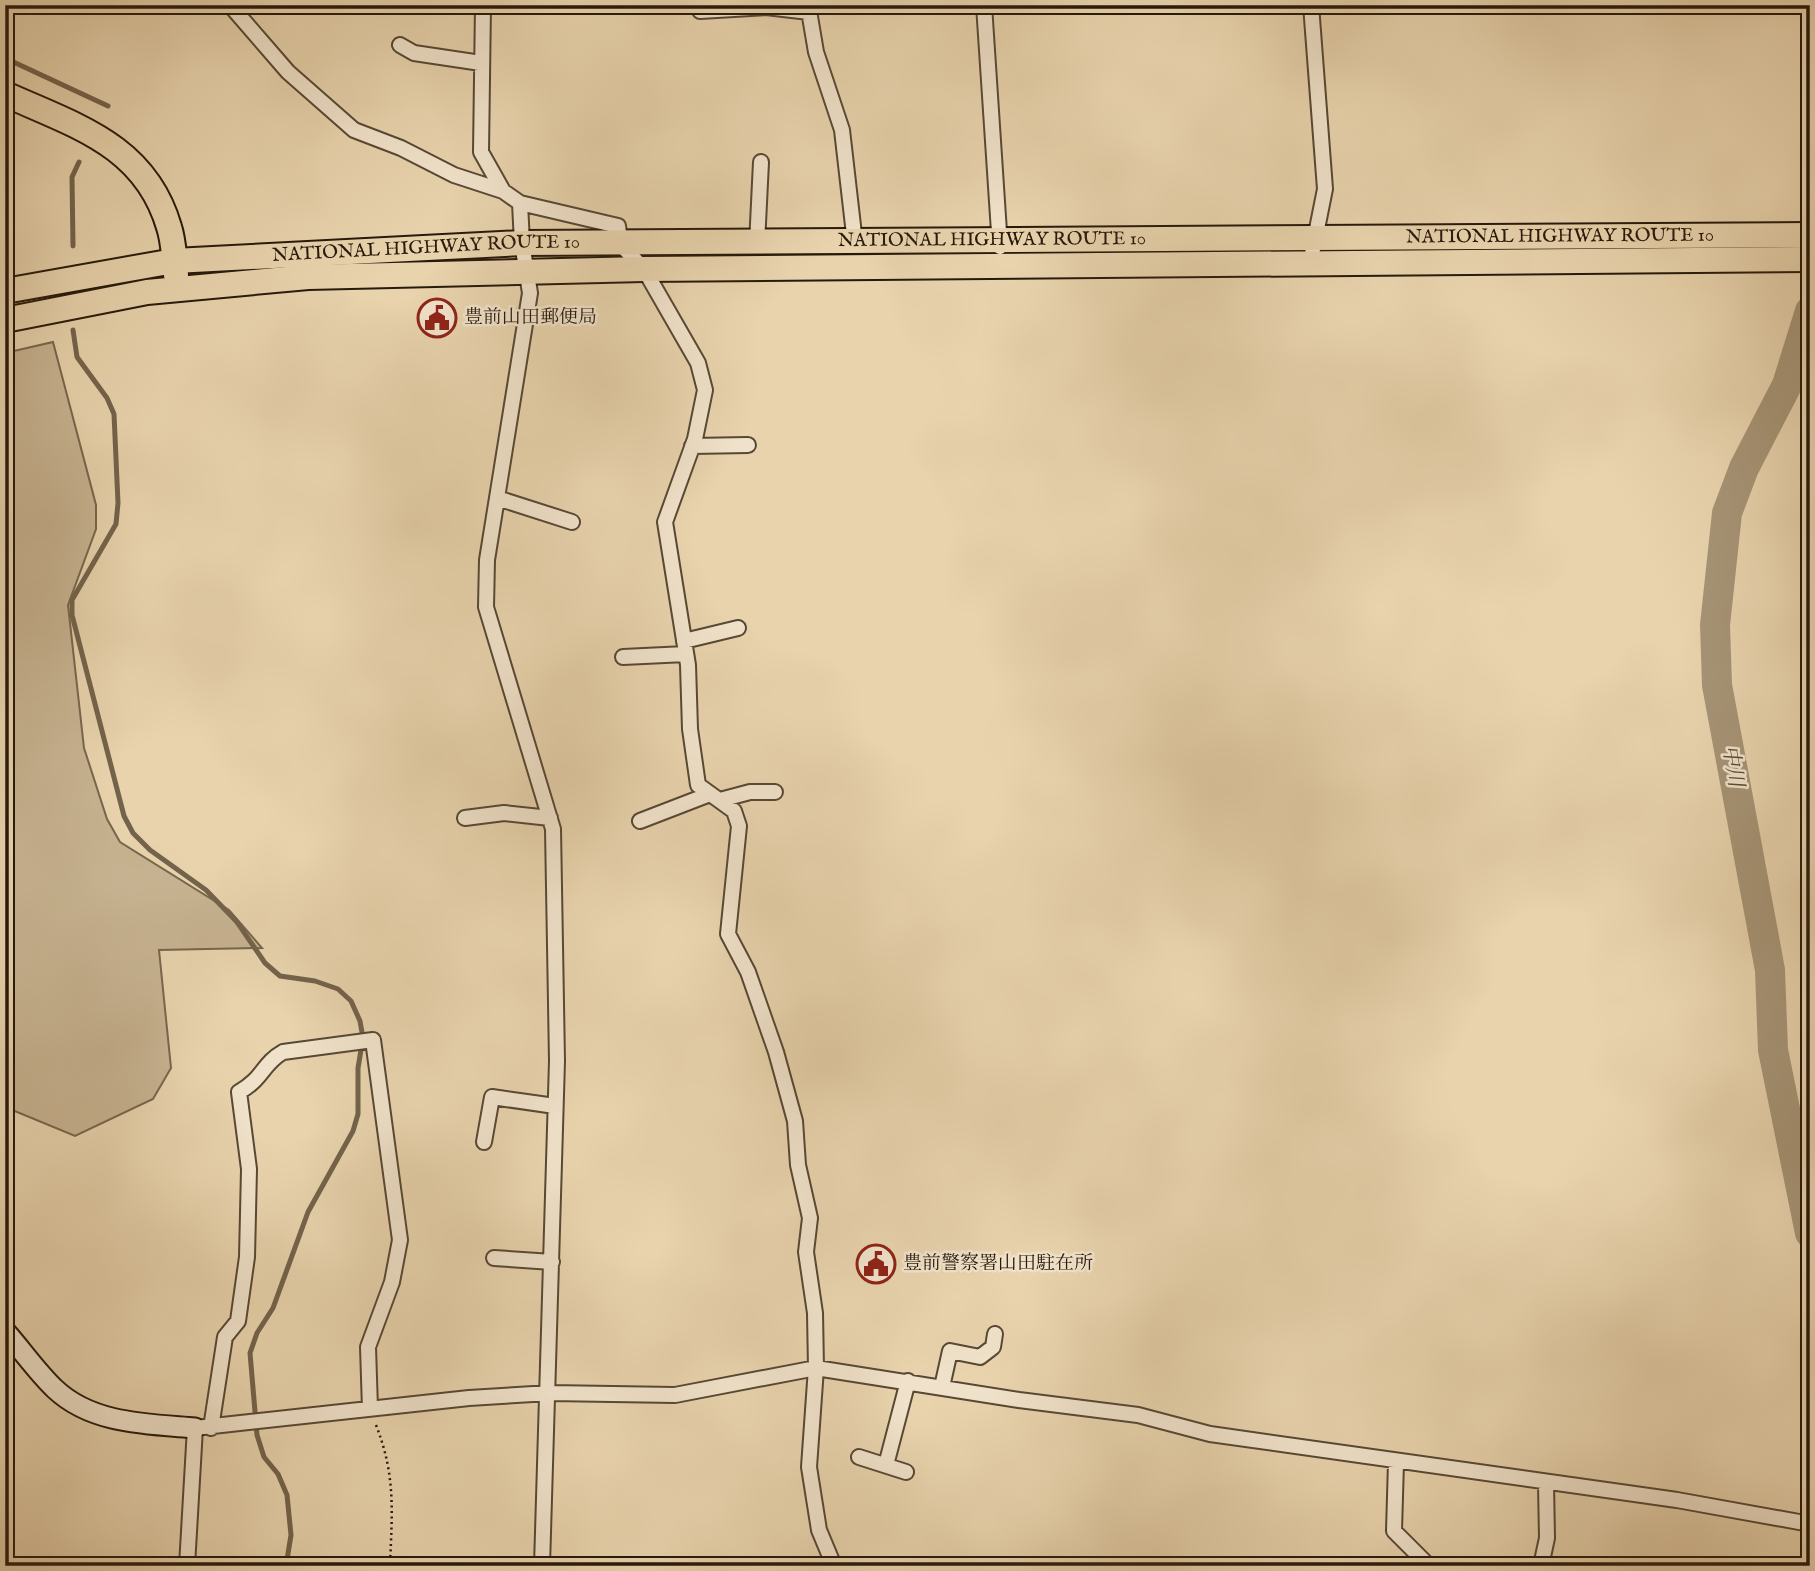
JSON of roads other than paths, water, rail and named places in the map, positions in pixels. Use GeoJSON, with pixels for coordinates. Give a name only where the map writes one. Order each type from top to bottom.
{"type":"FeatureCollection","features":[{"type":"Feature","properties":{"kind":"highway"},"geometry":{"type":"LineString","coordinates":[[5,94],[88,131],[132,160],[142,172],[170,229],[178,289]]}},
{"type":"Feature","properties":{"kind":"highway","name":"NATIONAL HIGHWAY ROUTE 10"},"geometry":{"type":"LineString","coordinates":[[5,320],[147,292],[308,277],[644,269],[1312,238],[1799,247]]}},
{"type":"Feature","properties":{"kind":"highway","name":"NATIONAL HIGHWAY ROUTE 10"},"geometry":{"type":"LineString","coordinates":[[5,290],[174,261],[522,243],[855,243],[1000,254],[1310,264],[1799,247]]}},
{"type":"Feature","properties":{"kind":"street"},"geometry":{"type":"LineString","coordinates":[[230,5],[289,72],[354,130],[401,148],[454,175],[503,191],[520,203],[618,226],[621,245],[644,269],[698,363],[705,390],[692,446],[665,522],[685,647],[690,729],[698,785],[734,811],[739,826],[728,934],[748,972],[776,1052],[795,1121],[798,1165],[810,1219],[806,1252],[815,1313],[816,1368],[809,1467],[819,1530],[834,1566]]}},
{"type":"Feature","properties":{"kind":"street"},"geometry":{"type":"LineString","coordinates":[[483,5],[481,152],[503,191]]}},
{"type":"Feature","properties":{"kind":"street"},"geometry":{"type":"LineString","coordinates":[[984,5],[1000,254]]}},
{"type":"Feature","properties":{"kind":"street"},"geometry":{"type":"LineString","coordinates":[[1310,264],[1312,238],[1325,189],[1311,5]]}},
{"type":"Feature","properties":{"kind":"street"},"geometry":{"type":"LineString","coordinates":[[700,11],[766,7],[809,9],[816,52],[842,130],[855,243]]}},
{"type":"Feature","properties":{"kind":"street"},"geometry":{"type":"LineString","coordinates":[[400,45],[414,53],[481,63]]}},
{"type":"Feature","properties":{"kind":"street"},"geometry":{"type":"LineString","coordinates":[[757,244],[761,162]]}},
{"type":"Feature","properties":{"kind":"street"},"geometry":{"type":"LineString","coordinates":[[520,203],[522,243],[530,293],[487,560],[486,607],[550,818],[554,843],[557,1061],[550,1393],[542,1566]]}},
{"type":"Feature","properties":{"kind":"street"},"geometry":{"type":"LineString","coordinates":[[692,446],[748,445]]}},
{"type":"Feature","properties":{"kind":"street"},"geometry":{"type":"LineString","coordinates":[[497,498],[572,522]]}},
{"type":"Feature","properties":{"kind":"street"},"geometry":{"type":"LineString","coordinates":[[623,657],[685,647],[738,628]]}},
{"type":"Feature","properties":{"kind":"street"},"geometry":{"type":"LineString","coordinates":[[640,821],[715,797],[775,792]]}},
{"type":"Feature","properties":{"kind":"street"},"geometry":{"type":"LineString","coordinates":[[465,818],[505,813],[550,818]]}},
{"type":"Feature","properties":{"kind":"street"},"geometry":{"type":"LineString","coordinates":[[187,1566],[203,1428],[225,1337],[238,1321],[247,1257],[249,1169],[239,1092],[258,1082],[270,1060],[283,1052],[373,1040],[400,1240],[392,1282],[368,1347],[366,1377],[370,1409]]}},
{"type":"Feature","properties":{"kind":"street"},"geometry":{"type":"LineString","coordinates":[[484,1142],[492,1097],[555,1106]]}},
{"type":"Feature","properties":{"kind":"street"},"geometry":{"type":"LineString","coordinates":[[494,1258],[552,1262]]}},
{"type":"Feature","properties":{"kind":"street"},"geometry":{"type":"LineString","coordinates":[[5,1331],[56,1390],[87,1411],[129,1422],[203,1428],[370,1409],[550,1393],[675,1395],[816,1368],[1019,1400],[1138,1415],[1210,1434],[1676,1500],[1810,1524]]}},
{"type":"Feature","properties":{"kind":"street"},"geometry":{"type":"LineString","coordinates":[[943,1387],[950,1351],[980,1357],[993,1347],[995,1334]]}},
{"type":"Feature","properties":{"kind":"street"},"geometry":{"type":"LineString","coordinates":[[886,1465],[908,1381]]}},
{"type":"Feature","properties":{"kind":"street"},"geometry":{"type":"LineString","coordinates":[[859,1457],[906,1472]]}},
{"type":"Feature","properties":{"kind":"street"},"geometry":{"type":"LineString","coordinates":[[1396,1462],[1394,1531],[1429,1566]]}},
{"type":"Feature","properties":{"kind":"street"},"geometry":{"type":"LineString","coordinates":[[1541,1566],[1547,1538],[1546,1483]]}},
{"type":"Feature","properties":{"kind":"waterway"},"geometry":{"type":"LineString","coordinates":[[5,12],[6,5]]}},
{"type":"Feature","properties":{"kind":"waterway"},"geometry":{"type":"LineString","coordinates":[[5,55],[7,59],[108,106]]}},
{"type":"Feature","properties":{"kind":"waterway"},"geometry":{"type":"LineString","coordinates":[[73,246],[72,177],[79,162]]}},
{"type":"Feature","properties":{"kind":"waterway","name":"中川"},"geometry":{"type":"LineString","coordinates":[[1810,311],[1787,385],[1744,468],[1727,513],[1715,625],[1717,685],[1770,970],[1773,1050],[1810,1233]]}},
{"type":"Feature","properties":{"kind":"waterway"},"geometry":{"type":"LineString","coordinates":[[73,330],[77,357],[107,398],[114,414],[118,503],[116,524],[72,600],[72,615],[124,816],[133,833],[150,850],[206,890],[237,922],[265,963],[280,976],[315,981],[338,989],[351,1001],[360,1021],[363,1038],[358,1068],[358,1114],[353,1131],[308,1212],[273,1308],[257,1333],[250,1353],[257,1435],[264,1457],[278,1474],[287,1495],[291,1535],[286,1566]]}},
{"type":"Feature","properties":{"kind":"place","name":"豊前山田郵便局"},"geometry":{"type":"Point","coordinates":[437,318]}},
{"type":"Feature","properties":{"kind":"place","name":"豊前警察署山田駐在所"},"geometry":{"type":"Point","coordinates":[876,1264]}}]}
